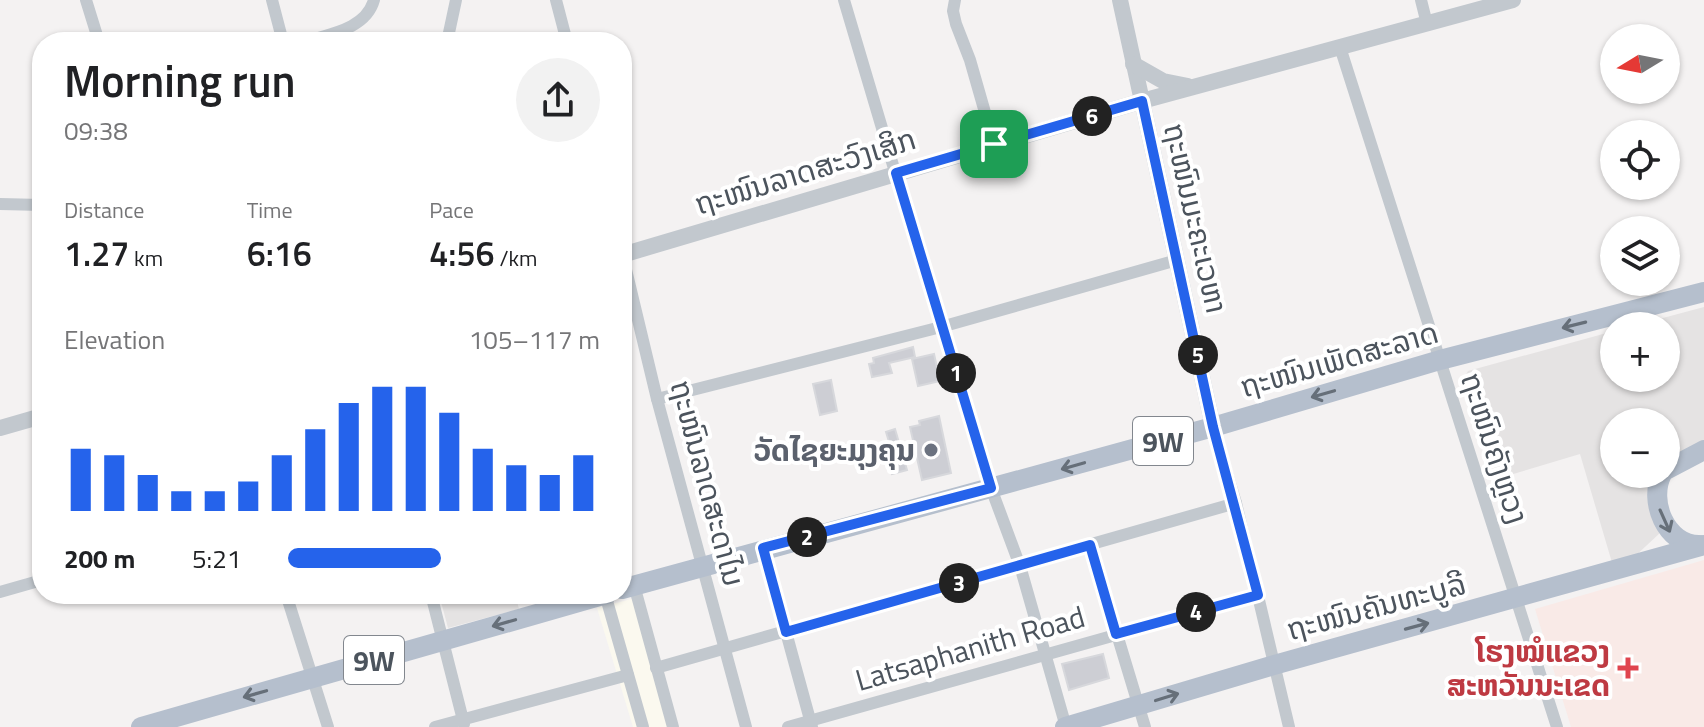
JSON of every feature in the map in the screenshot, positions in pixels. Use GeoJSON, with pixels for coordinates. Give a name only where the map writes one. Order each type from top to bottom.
{"type":"FeatureCollection","features":[{"type":"Feature","properties":{"kind":"main road","name":"ຖະໜົນເພັດສະລາດ"},"geometry":{"type":"LineString","coordinates":[[632,586],[1213,427],[1440,360],[1704,292]]}},
{"type":"Feature","properties":{"kind":"main road"},"geometry":{"type":"LineString","coordinates":[[1680,463],[1704,450]]}},
{"type":"Feature","properties":{"kind":"main road"},"geometry":{"type":"LineString","coordinates":[[1658,488],[1657,502],[1670,532],[1685,544],[1704,544]]}},
{"type":"Feature","properties":{"kind":"main road","name":"ຖະໜົນຄັນທະບູລີ"},"geometry":{"type":"LineString","coordinates":[[1066,727],[1704,544]]}},
{"type":"Feature","properties":{"kind":"main road","name":"9W"},"geometry":{"type":"LineString","coordinates":[[141,727],[194,720],[313,678],[570,604]]}},
{"type":"Feature","properties":{"kind":"street"},"geometry":{"type":"LineString","coordinates":[[86,0],[96,32]]}},
{"type":"Feature","properties":{"kind":"street"},"geometry":{"type":"LineString","coordinates":[[272,0],[280,32]]}},
{"type":"Feature","properties":{"kind":"street"},"geometry":{"type":"LineString","coordinates":[[331,32],[361,21],[371,12],[374,0]]}},
{"type":"Feature","properties":{"kind":"street"},"geometry":{"type":"LineString","coordinates":[[449,32],[456,0]]}},
{"type":"Feature","properties":{"kind":"street"},"geometry":{"type":"LineString","coordinates":[[556,0],[564,32]]}},
{"type":"Feature","properties":{"kind":"street"},"geometry":{"type":"LineString","coordinates":[[844,0],[991,488],[1020,566],[1066,727]]}},
{"type":"Feature","properties":{"kind":"street"},"geometry":{"type":"LineString","coordinates":[[955,0],[953,11],[956,24],[970,60],[994,144]]}},
{"type":"Feature","properties":{"kind":"street","name":"ຖະໜົນມະຄະເວຫາ"},"geometry":{"type":"LineString","coordinates":[[1120,0],[1213,427],[1236,503],[1289,727]]}},
{"type":"Feature","properties":{"kind":"street"},"geometry":{"type":"LineString","coordinates":[[1421,0],[1427,24]]}},
{"type":"Feature","properties":{"kind":"street","name":"ຖະໜົນລາດສະວົງເສິກ"},"geometry":{"type":"LineString","coordinates":[[632,251],[1142,101],[1513,0]]}},
{"type":"Feature","properties":{"kind":"street","name":"ຖະໜົນຄັງຫຼວງ"},"geometry":{"type":"LineString","coordinates":[[1340,47],[1557,727]]}},
{"type":"Feature","properties":{"kind":"street"},"geometry":{"type":"LineString","coordinates":[[1133,64],[1163,81],[1198,86]]}},
{"type":"Feature","properties":{"kind":"street"},"geometry":{"type":"LineString","coordinates":[[0,204],[32,205]]}},
{"type":"Feature","properties":{"kind":"street"},"geometry":{"type":"LineString","coordinates":[[657,399],[941,327],[1177,260]]}},
{"type":"Feature","properties":{"kind":"street","name":"ຖະໜົນລາດສະດາໄນ"},"geometry":{"type":"LineString","coordinates":[[632,295],[746,727]]}},
{"type":"Feature","properties":{"kind":"street"},"geometry":{"type":"LineString","coordinates":[[0,428],[32,419]]}},
{"type":"Feature","properties":{"kind":"street"},"geometry":{"type":"LineString","coordinates":[[656,668],[1236,503]]}},
{"type":"Feature","properties":{"kind":"street"},"geometry":{"type":"LineString","coordinates":[[1090,545],[1145,727]]}},
{"type":"Feature","properties":{"kind":"street"},"geometry":{"type":"LineString","coordinates":[[763,548],[811,724]]}},
{"type":"Feature","properties":{"kind":"street"},"geometry":{"type":"LineString","coordinates":[[0,592],[32,583]]}},
{"type":"Feature","properties":{"kind":"street","name":"Latsaphanith Road"},"geometry":{"type":"LineString","coordinates":[[788,727],[811,724],[1046,653],[1258,595]]}},
{"type":"Feature","properties":{"kind":"street"},"geometry":{"type":"LineString","coordinates":[[632,599],[673,727]]}},
{"type":"Feature","properties":{"kind":"street"},"geometry":{"type":"LineString","coordinates":[[289,604],[328,727]]}},
{"type":"Feature","properties":{"kind":"street"},"geometry":{"type":"LineString","coordinates":[[434,604],[464,723]]}},
{"type":"Feature","properties":{"kind":"street"},"geometry":{"type":"LineString","coordinates":[[608,604],[643,727]]}},
{"type":"Feature","properties":{"kind":"street"},"geometry":{"type":"LineString","coordinates":[[435,727],[464,723],[628,675]]}},
{"type":"Feature","properties":{"kind":"shaded area"},"geometry":{"type":"Polygon","coordinates":[[[1704,307],[1704,441],[1680,453],[1680,408],[1600,408],[1600,488],[1656,488],[1661,532],[1631,560],[1613,566],[1580,454],[1493,480],[1462,381],[1468,371],[1600,335],[1600,392],[1680,392],[1680,313],[1704,307]]]}},
{"type":"Feature","properties":{"kind":"shaded area","name":"ໂຮງໝໍແຂວງ ສະຫວັນນະເຂດ"},"geometry":{"type":"Polygon","coordinates":[[[1704,560],[1704,727],[1571,727],[1535,609],[1704,560]]]}},
{"type":"Feature","properties":{"kind":"shaded area"},"geometry":{"type":"Polygon","coordinates":[[[639,597],[676,727],[633,727],[597,608],[632,604],[632,599],[639,597]]]}},
{"type":"Feature","properties":{"kind":"shaded area"},"geometry":{"type":"Polygon","coordinates":[[[442,604],[518,604],[519,609],[448,628],[442,604]]]}},
{"type":"Feature","properties":{"kind":"building"},"geometry":{"type":"Polygon","coordinates":[[[913,347],[915,357],[889,363],[892,373],[872,377],[869,364],[874,363],[873,358],[913,347]]]}},
{"type":"Feature","properties":{"kind":"building","name":"ວັດໄຊຍະມຸງຄຸນ"},"geometry":{"type":"Polygon","coordinates":[[[934,354],[940,381],[918,386],[912,359],[934,354]]]}},
{"type":"Feature","properties":{"kind":"building","name":"ວັດໄຊຍະມຸງຄຸນ"},"geometry":{"type":"Polygon","coordinates":[[[831,380],[837,411],[820,415],[813,384],[831,380]]]}},
{"type":"Feature","properties":{"kind":"building","name":"ວັດໄຊຍະມຸງຄຸນ"},"geometry":{"type":"Polygon","coordinates":[[[939,416],[951,473],[922,480],[910,427],[920,425],[919,421],[939,416]]]}},
{"type":"Feature","properties":{"kind":"building","name":"ວັດໄຊຍະມຸງຄຸນ"},"geometry":{"type":"Polygon","coordinates":[[[895,429],[907,470],[892,474],[884,446],[890,445],[886,432],[895,429]]]}},
{"type":"Feature","properties":{"kind":"building"},"geometry":{"type":"Polygon","coordinates":[[[1103,654],[1109,678],[1069,690],[1062,664],[1103,654]]]}},
{"type":"Feature","properties":{"kind":"place","name":"ວັດໄຊຍະມຸງຄຸນ"},"geometry":{"type":"Point","coordinates":[931,450]}},
{"type":"Feature","properties":{"kind":"place","name":"ໂຮງໝໍແຂວງ ສະຫວັນນະເຂດ"},"geometry":{"type":"Point","coordinates":[1628,668]}},
{"type":"Feature","properties":{"kind":"route"},"geometry":{"type":"LineString","coordinates":[[1142,101],[1213,427],[1236,503],[1258,595],[1116,634],[1090,545],[786,632],[763,548],[991,488],[896,173],[994,144],[1142,101]]}}]}
